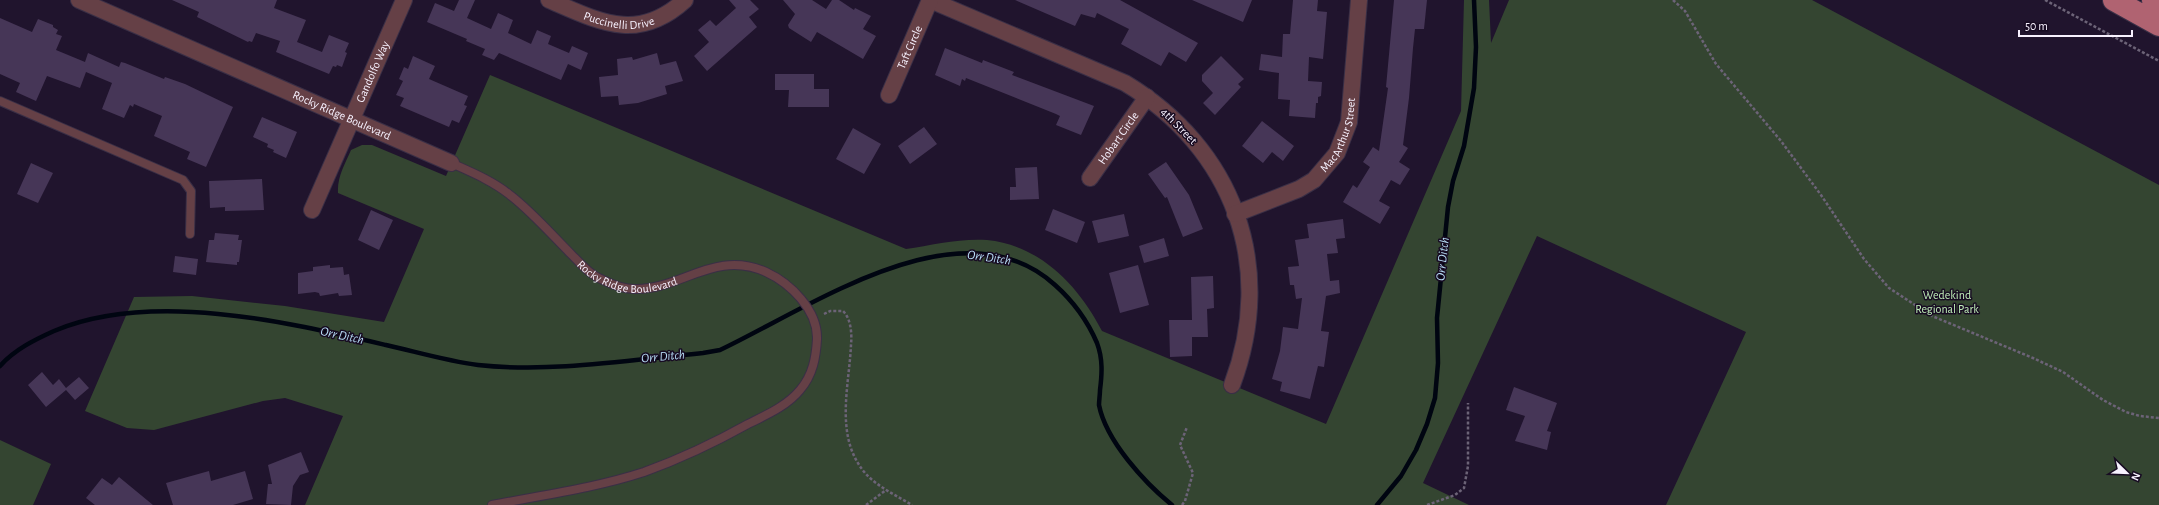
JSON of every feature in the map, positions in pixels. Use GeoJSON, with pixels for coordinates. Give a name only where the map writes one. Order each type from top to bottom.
{"type":"FeatureCollection","features":[{"type":"Feature","properties":{"kind":"main road"},"geometry":{"type":"LineString","coordinates":[[2114,0],[2159,25]]}},
{"type":"Feature","properties":{"kind":"main road"},"geometry":{"type":"LineString","coordinates":[[2153,0],[2159,3]]}},
{"type":"Feature","properties":{"kind":"street","name":"Rocky Ridge Boulevard"},"geometry":{"type":"LineString","coordinates":[[79,0],[451,163]]}},
{"type":"Feature","properties":{"kind":"street","name":"Gandolfo Way"},"geometry":{"type":"LineString","coordinates":[[312,210],[404,0]]}},
{"type":"Feature","properties":{"kind":"street","name":"Puccinelli Drive"},"geometry":{"type":"LineString","coordinates":[[549,0],[592,19],[630,26],[656,20],[668,14],[685,0]]}},
{"type":"Feature","properties":{"kind":"street","name":"4th Street"},"geometry":{"type":"LineString","coordinates":[[930,0],[1118,80],[1147,97],[1175,119],[1203,151],[1225,189],[1235,214],[1247,256],[1250,306],[1243,350],[1232,385]]}},
{"type":"Feature","properties":{"kind":"street","name":"Taft Circle"},"geometry":{"type":"LineString","coordinates":[[889,95],[930,0]]}},
{"type":"Feature","properties":{"kind":"street","name":"MacArthur Street"},"geometry":{"type":"LineString","coordinates":[[1235,214],[1299,189],[1314,180],[1337,153],[1349,122],[1359,0]]}},
{"type":"Feature","properties":{"kind":"street","name":"Hobart Circle"},"geometry":{"type":"LineString","coordinates":[[1090,178],[1147,97]]}},
{"type":"Feature","properties":{"kind":"lane"},"geometry":{"type":"LineString","coordinates":[[0,101],[182,180],[191,191],[190,234]]}},
{"type":"Feature","properties":{"kind":"lane","name":"Rocky Ridge Boulevard"},"geometry":{"type":"LineString","coordinates":[[451,163],[510,194],[585,268],[600,279],[618,286],[635,289],[654,287],[706,269],[728,265],[747,266],[766,272],[786,284],[799,296],[810,312],[817,334],[816,355],[811,373],[800,390],[783,405],[720,440],[676,460],[642,472],[594,485],[492,505]]}},
{"type":"Feature","properties":{"kind":"path"},"geometry":{"type":"LineString","coordinates":[[1673,0],[1685,11],[1716,64],[1782,141],[1821,195],[1864,259],[1889,288],[1932,316],[2063,372],[2103,400],[2126,412],[2140,416],[2159,418]]}},
{"type":"Feature","properties":{"kind":"path"},"geometry":{"type":"LineString","coordinates":[[2045,0],[2159,62]]}},
{"type":"Feature","properties":{"kind":"path"},"geometry":{"type":"LineString","coordinates":[[812,319],[830,311],[843,311],[849,317],[852,339],[845,410],[846,431],[854,457],[867,475],[886,490],[912,505]]}},
{"type":"Feature","properties":{"kind":"path"},"geometry":{"type":"LineString","coordinates":[[1427,505],[1455,495],[1464,488],[1468,466],[1468,403]]}},
{"type":"Feature","properties":{"kind":"path"},"geometry":{"type":"LineString","coordinates":[[1182,505],[1185,501],[1193,473],[1180,445],[1187,427]]}},
{"type":"Feature","properties":{"kind":"path"},"geometry":{"type":"LineString","coordinates":[[866,505],[886,490]]}},
{"type":"Feature","properties":{"kind":"green space","name":"Wedekind Regional Park"},"geometry":{"type":"Polygon","coordinates":[[[1464,0],[1489,0],[1491,43],[1509,0],[1812,0],[2159,185],[2159,505],[1666,505],[1746,332],[1537,236],[1423,483],[1469,505],[305,505],[343,416],[285,398],[263,401],[154,430],[127,428],[85,411],[134,297],[192,296],[285,306],[384,322],[424,229],[338,193],[340,176],[344,166],[351,150],[362,145],[372,145],[446,176],[490,75],[906,249],[946,242],[987,240],[1024,250],[1041,259],[1056,270],[1082,298],[1102,331],[1326,424],[1461,111],[1464,0]]]}},
{"type":"Feature","properties":{"kind":"green space"},"geometry":{"type":"Polygon","coordinates":[[[0,440],[51,464],[33,505],[0,505],[0,440]]]}},
{"type":"Feature","properties":{"kind":"building"},"geometry":{"type":"Polygon","coordinates":[[[172,0],[277,0],[274,8],[306,20],[297,42],[322,52],[329,35],[349,43],[345,52],[347,53],[342,67],[337,65],[336,67],[333,66],[329,74],[276,52],[280,41],[256,33],[252,42],[248,42],[197,17],[199,12],[172,0]]]}},
{"type":"Feature","properties":{"kind":"building"},"geometry":{"type":"Polygon","coordinates":[[[459,0],[475,0],[467,18],[491,29],[498,13],[513,20],[508,33],[531,44],[537,30],[551,36],[548,44],[569,53],[572,46],[588,53],[581,70],[568,64],[561,80],[499,53],[494,60],[482,55],[485,49],[466,41],[467,39],[427,22],[435,3],[454,11],[459,0]]]}},
{"type":"Feature","properties":{"kind":"building"},"geometry":{"type":"Polygon","coordinates":[[[729,0],[750,0],[759,9],[749,17],[757,27],[707,71],[694,56],[709,42],[698,30],[710,20],[716,26],[736,8],[729,0]]]}},
{"type":"Feature","properties":{"kind":"building"},"geometry":{"type":"Polygon","coordinates":[[[783,0],[812,0],[826,9],[832,0],[839,0],[854,10],[855,8],[871,16],[863,29],[876,36],[863,59],[817,32],[811,42],[789,28],[788,25],[795,14],[783,0]]]}},
{"type":"Feature","properties":{"kind":"building"},"geometry":{"type":"Polygon","coordinates":[[[1015,0],[1120,0],[1198,43],[1186,62],[1169,52],[1161,66],[1121,44],[1129,29],[1097,13],[1095,18],[1081,14],[1075,26],[1015,0]]]}},
{"type":"Feature","properties":{"kind":"building"},"geometry":{"type":"Polygon","coordinates":[[[1192,0],[1252,0],[1243,22],[1192,0]]]}},
{"type":"Feature","properties":{"kind":"building"},"geometry":{"type":"Polygon","coordinates":[[[1293,0],[1318,0],[1317,11],[1327,12],[1323,59],[1309,57],[1308,81],[1322,82],[1321,96],[1318,97],[1318,103],[1316,103],[1315,118],[1289,116],[1290,100],[1278,99],[1279,73],[1259,70],[1261,54],[1282,57],[1283,34],[1290,34],[1293,0]]]}},
{"type":"Feature","properties":{"kind":"building"},"geometry":{"type":"Polygon","coordinates":[[[1394,0],[1427,0],[1424,29],[1415,29],[1403,145],[1408,148],[1399,162],[1410,169],[1400,185],[1391,180],[1379,201],[1390,207],[1380,224],[1343,202],[1353,185],[1357,188],[1370,167],[1363,162],[1373,147],[1379,151],[1388,88],[1386,87],[1394,0]]]}},
{"type":"Feature","properties":{"kind":"building"},"geometry":{"type":"Polygon","coordinates":[[[0,18],[32,32],[38,19],[53,25],[53,27],[58,30],[56,34],[62,36],[56,50],[85,62],[88,53],[119,67],[121,62],[125,63],[164,79],[165,77],[185,84],[233,107],[206,167],[187,159],[190,152],[154,136],[162,116],[134,104],[133,107],[130,105],[124,118],[102,109],[112,83],[86,72],[80,88],[47,76],[36,101],[16,92],[20,83],[0,74],[0,18]]]}},
{"type":"Feature","properties":{"kind":"building"},"geometry":{"type":"Polygon","coordinates":[[[945,48],[982,63],[983,60],[1014,72],[1012,75],[1094,106],[1081,135],[1056,125],[1060,116],[1056,114],[966,78],[965,81],[962,79],[960,86],[935,75],[945,48]]]}},
{"type":"Feature","properties":{"kind":"building"},"geometry":{"type":"Polygon","coordinates":[[[657,53],[660,65],[676,61],[683,81],[665,86],[667,94],[638,103],[619,105],[618,96],[601,97],[599,77],[618,75],[617,59],[632,57],[633,60],[657,53]]]}},
{"type":"Feature","properties":{"kind":"building"},"geometry":{"type":"Polygon","coordinates":[[[413,56],[435,66],[429,79],[468,96],[464,105],[467,106],[459,123],[452,120],[449,127],[400,106],[404,98],[396,95],[403,81],[399,79],[404,67],[408,69],[413,56]]]}},
{"type":"Feature","properties":{"kind":"building"},"geometry":{"type":"Polygon","coordinates":[[[1221,56],[1244,79],[1238,84],[1241,87],[1215,115],[1203,103],[1213,93],[1202,81],[1202,75],[1221,56]]]}},
{"type":"Feature","properties":{"kind":"building"},"geometry":{"type":"Polygon","coordinates":[[[775,74],[814,74],[814,89],[829,89],[829,107],[788,107],[789,90],[775,90],[775,74]]]}},
{"type":"Feature","properties":{"kind":"building"},"geometry":{"type":"Polygon","coordinates":[[[262,117],[297,132],[286,158],[273,152],[274,150],[267,147],[268,144],[253,137],[262,117]]]}},
{"type":"Feature","properties":{"kind":"building"},"geometry":{"type":"Polygon","coordinates":[[[1262,121],[1294,146],[1283,161],[1272,152],[1263,163],[1242,146],[1262,121]]]}},
{"type":"Feature","properties":{"kind":"building"},"geometry":{"type":"Polygon","coordinates":[[[924,127],[937,144],[910,164],[898,146],[924,127]]]}},
{"type":"Feature","properties":{"kind":"building"},"geometry":{"type":"Polygon","coordinates":[[[853,128],[881,144],[864,174],[836,159],[853,128]]]}},
{"type":"Feature","properties":{"kind":"building"},"geometry":{"type":"Polygon","coordinates":[[[1166,162],[1189,195],[1203,229],[1183,237],[1167,197],[1165,198],[1148,174],[1166,162]]]}},
{"type":"Feature","properties":{"kind":"building"},"geometry":{"type":"Polygon","coordinates":[[[31,163],[53,173],[38,203],[17,194],[31,163]]]}},
{"type":"Feature","properties":{"kind":"building"},"geometry":{"type":"Polygon","coordinates":[[[1037,167],[1039,199],[1010,200],[1010,187],[1016,187],[1015,168],[1037,167]]]}},
{"type":"Feature","properties":{"kind":"building"},"geometry":{"type":"Polygon","coordinates":[[[262,179],[264,210],[225,211],[225,207],[210,208],[209,181],[262,179]]]}},
{"type":"Feature","properties":{"kind":"building"},"geometry":{"type":"Polygon","coordinates":[[[1053,209],[1085,222],[1077,243],[1045,230],[1053,209]]]}},
{"type":"Feature","properties":{"kind":"building"},"geometry":{"type":"Polygon","coordinates":[[[371,210],[393,220],[379,250],[358,240],[371,210]]]}},
{"type":"Feature","properties":{"kind":"building"},"geometry":{"type":"Polygon","coordinates":[[[1124,214],[1129,236],[1098,243],[1092,221],[1124,214]]]}},
{"type":"Feature","properties":{"kind":"building"},"geometry":{"type":"Polygon","coordinates":[[[1343,219],[1345,238],[1336,239],[1338,253],[1327,254],[1330,281],[1339,280],[1340,293],[1326,296],[1321,331],[1329,332],[1324,367],[1318,366],[1310,399],[1280,391],[1282,382],[1272,379],[1280,351],[1283,327],[1298,329],[1302,298],[1296,299],[1294,285],[1290,285],[1288,267],[1299,266],[1295,240],[1309,238],[1307,224],[1343,219]]]}},
{"type":"Feature","properties":{"kind":"building"},"geometry":{"type":"Polygon","coordinates":[[[215,233],[239,235],[238,240],[242,240],[239,262],[237,262],[237,265],[206,262],[209,240],[214,240],[215,233]]]}},
{"type":"Feature","properties":{"kind":"building"},"geometry":{"type":"Polygon","coordinates":[[[1164,238],[1169,256],[1144,263],[1139,246],[1164,238]]]}},
{"type":"Feature","properties":{"kind":"building"},"geometry":{"type":"Polygon","coordinates":[[[175,256],[198,259],[196,275],[173,272],[175,256]]]}},
{"type":"Feature","properties":{"kind":"building"},"geometry":{"type":"Polygon","coordinates":[[[330,265],[330,268],[343,267],[344,275],[349,274],[352,295],[339,296],[338,293],[320,296],[319,293],[315,292],[298,294],[298,273],[313,271],[313,267],[330,265]]]}},
{"type":"Feature","properties":{"kind":"building"},"geometry":{"type":"Polygon","coordinates":[[[1138,265],[1149,305],[1120,313],[1109,273],[1138,265]]]}},
{"type":"Feature","properties":{"kind":"building"},"geometry":{"type":"Polygon","coordinates":[[[1213,276],[1214,308],[1207,309],[1208,337],[1192,337],[1192,356],[1170,357],[1169,320],[1192,320],[1191,277],[1213,276]]]}},
{"type":"Feature","properties":{"kind":"building"},"geometry":{"type":"Polygon","coordinates":[[[42,372],[53,385],[59,379],[66,388],[79,377],[89,388],[75,400],[66,390],[46,407],[28,385],[42,372]]]}},
{"type":"Feature","properties":{"kind":"building"},"geometry":{"type":"Polygon","coordinates":[[[1514,387],[1557,403],[1547,431],[1551,432],[1547,450],[1515,441],[1525,416],[1506,410],[1514,387]]]}},
{"type":"Feature","properties":{"kind":"building"},"geometry":{"type":"Polygon","coordinates":[[[301,452],[309,472],[300,475],[293,486],[291,505],[266,504],[268,484],[272,484],[268,465],[301,452]]]}},
{"type":"Feature","properties":{"kind":"building"},"geometry":{"type":"Polygon","coordinates":[[[209,471],[211,481],[245,471],[253,499],[233,505],[173,505],[166,483],[209,471]]]}},
{"type":"Feature","properties":{"kind":"building"},"geometry":{"type":"Polygon","coordinates":[[[119,477],[153,505],[95,505],[86,498],[102,478],[112,485],[119,477]]]}},
{"type":"Feature","properties":{"kind":"waterway","name":"Orr Ditch"},"geometry":{"type":"LineString","coordinates":[[1377,505],[1401,476],[1416,450],[1427,424],[1435,398],[1438,363],[1437,318],[1448,207],[1453,181],[1464,146],[1474,88],[1476,47],[1474,0]]}},
{"type":"Feature","properties":{"kind":"waterway","name":"Orr Ditch"},"geometry":{"type":"LineString","coordinates":[[0,366],[18,350],[39,338],[54,331],[92,319],[133,313],[176,311],[219,314],[306,327],[443,359],[478,365],[506,367],[562,367],[703,353],[720,350],[841,288],[887,270],[932,257],[976,253],[1018,262],[1055,285],[1074,305],[1089,327],[1099,349],[1102,372],[1099,405],[1103,419],[1118,447],[1128,460],[1150,485],[1172,505]]}}]}
